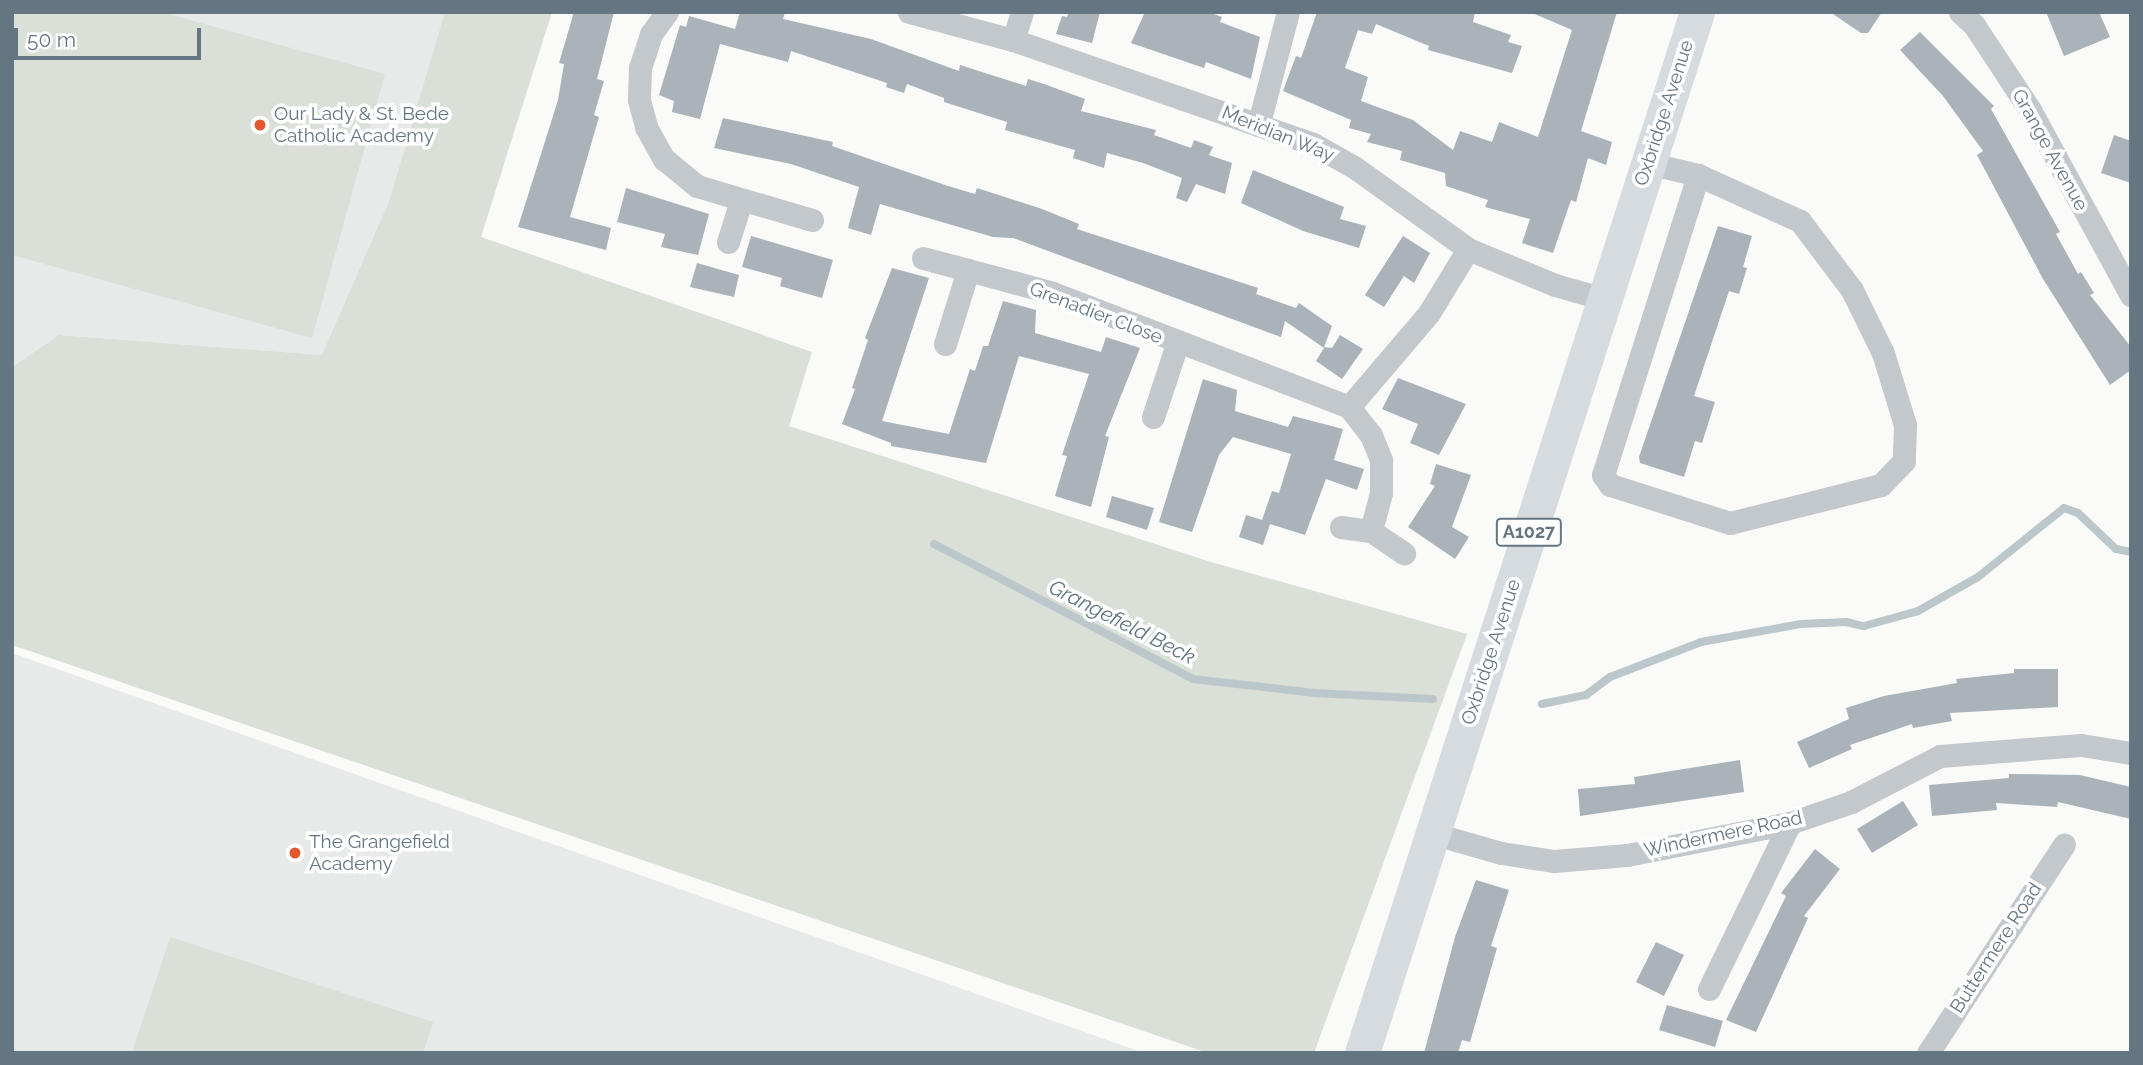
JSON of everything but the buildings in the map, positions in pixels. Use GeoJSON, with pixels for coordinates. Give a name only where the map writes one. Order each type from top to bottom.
{"type":"FeatureCollection","features":[{"type":"Feature","properties":{"kind":"main road","name":"Oxbridge Avenue"},"geometry":{"type":"LineString","coordinates":[[1362,1053],[1601,298],[1697,12]]}},
{"type":"Feature","properties":{"kind":"street"},"geometry":{"type":"LineString","coordinates":[[667,12],[652,34],[640,68],[639,100],[646,127],[664,159],[697,186],[812,220]]}},
{"type":"Feature","properties":{"kind":"street","name":"Meridian Way"},"geometry":{"type":"LineString","coordinates":[[909,12],[1013,40],[1259,122],[1354,167],[1468,248],[1548,282],[1601,298]]}},
{"type":"Feature","properties":{"kind":"street"},"geometry":{"type":"LineString","coordinates":[[1013,40],[1022,12]]}},
{"type":"Feature","properties":{"kind":"street"},"geometry":{"type":"LineString","coordinates":[[1259,122],[1288,12]]}},
{"type":"Feature","properties":{"kind":"street","name":"Grange Avenue"},"geometry":{"type":"LineString","coordinates":[[1973,16],[2031,110],[2131,295]]}},
{"type":"Feature","properties":{"kind":"street"},"geometry":{"type":"LineString","coordinates":[[1648,163],[1698,175],[1800,221],[1852,290],[1883,353],[1905,425],[1903,461],[1881,485],[1730,523],[1610,485],[1603,475],[1698,175]]}},
{"type":"Feature","properties":{"kind":"street"},"geometry":{"type":"LineString","coordinates":[[728,242],[741,201]]}},
{"type":"Feature","properties":{"kind":"street"},"geometry":{"type":"LineString","coordinates":[[1371,531],[1381,493],[1381,460],[1371,435],[1349,407],[1429,313],[1468,248]]}},
{"type":"Feature","properties":{"kind":"street","name":"Grenadier Close"},"geometry":{"type":"LineString","coordinates":[[923,258],[1050,292],[1177,344],[1349,407]]}},
{"type":"Feature","properties":{"kind":"street"},"geometry":{"type":"LineString","coordinates":[[945,344],[968,270]]}},
{"type":"Feature","properties":{"kind":"street","name":"Grenadier Close"},"geometry":{"type":"LineString","coordinates":[[1153,417],[1177,344]]}},
{"type":"Feature","properties":{"kind":"street"},"geometry":{"type":"LineString","coordinates":[[1341,527],[1371,531],[1404,553]]}},
{"type":"Feature","properties":{"kind":"street","name":"Windermere Road"},"geometry":{"type":"LineString","coordinates":[[1431,833],[1501,853],[1554,861],[1627,855],[1790,823],[1851,802],[1940,756],[2068,745],[2131,753]]}},
{"type":"Feature","properties":{"kind":"street"},"geometry":{"type":"LineString","coordinates":[[1709,989],[1790,823]]}},
{"type":"Feature","properties":{"kind":"street","name":"Buttermere Road"},"geometry":{"type":"LineString","coordinates":[[1928,1053],[2064,844]]}},
{"type":"Feature","properties":{"kind":"shaded area","name":"Our Lady & St. Bede Catholic Academy"},"geometry":{"type":"Polygon","coordinates":[[[12,12],[534,12],[322,355],[59,335],[12,367],[12,12]]]}},
{"type":"Feature","properties":{"kind":"shaded area"},"geometry":{"type":"Polygon","coordinates":[[[12,12],[161,12],[385,74],[312,338],[12,255],[12,12]]]}},
{"type":"Feature","properties":{"kind":"shaded area"},"geometry":{"type":"Polygon","coordinates":[[[445,12],[552,12],[481,237],[812,352],[789,426],[1211,562],[1467,634],[1314,1053],[1208,1053],[12,645],[12,367],[59,335],[322,355],[389,202],[445,12]]]}},
{"type":"Feature","properties":{"kind":"shaded area","name":"The Grangefield Academy"},"geometry":{"type":"Polygon","coordinates":[[[12,653],[1144,1053],[12,1053],[12,653]]]}},
{"type":"Feature","properties":{"kind":"shaded area"},"geometry":{"type":"Polygon","coordinates":[[[170,937],[433,1022],[423,1053],[132,1053],[170,937]]]}},
{"type":"Feature","properties":{"kind":"waterway","name":"Grangefield Beck"},"geometry":{"type":"LineString","coordinates":[[1542,704],[1586,695],[1610,677],[1701,642],[1801,624],[1846,622],[1864,626],[1918,611],[1978,577],[2064,508],[2078,513],[2116,549],[2131,552]]}},
{"type":"Feature","properties":{"kind":"waterway","name":"Grangefield Beck"},"geometry":{"type":"LineString","coordinates":[[934,544],[1193,679],[1315,693],[1433,699]]}},
{"type":"Feature","properties":{"kind":"place","name":"Our Lady & St. Bede Catholic Academy"},"geometry":{"type":"Point","coordinates":[260,125]}},
{"type":"Feature","properties":{"kind":"place","name":"The Grangefield Academy"},"geometry":{"type":"Point","coordinates":[295,853]}}]}
